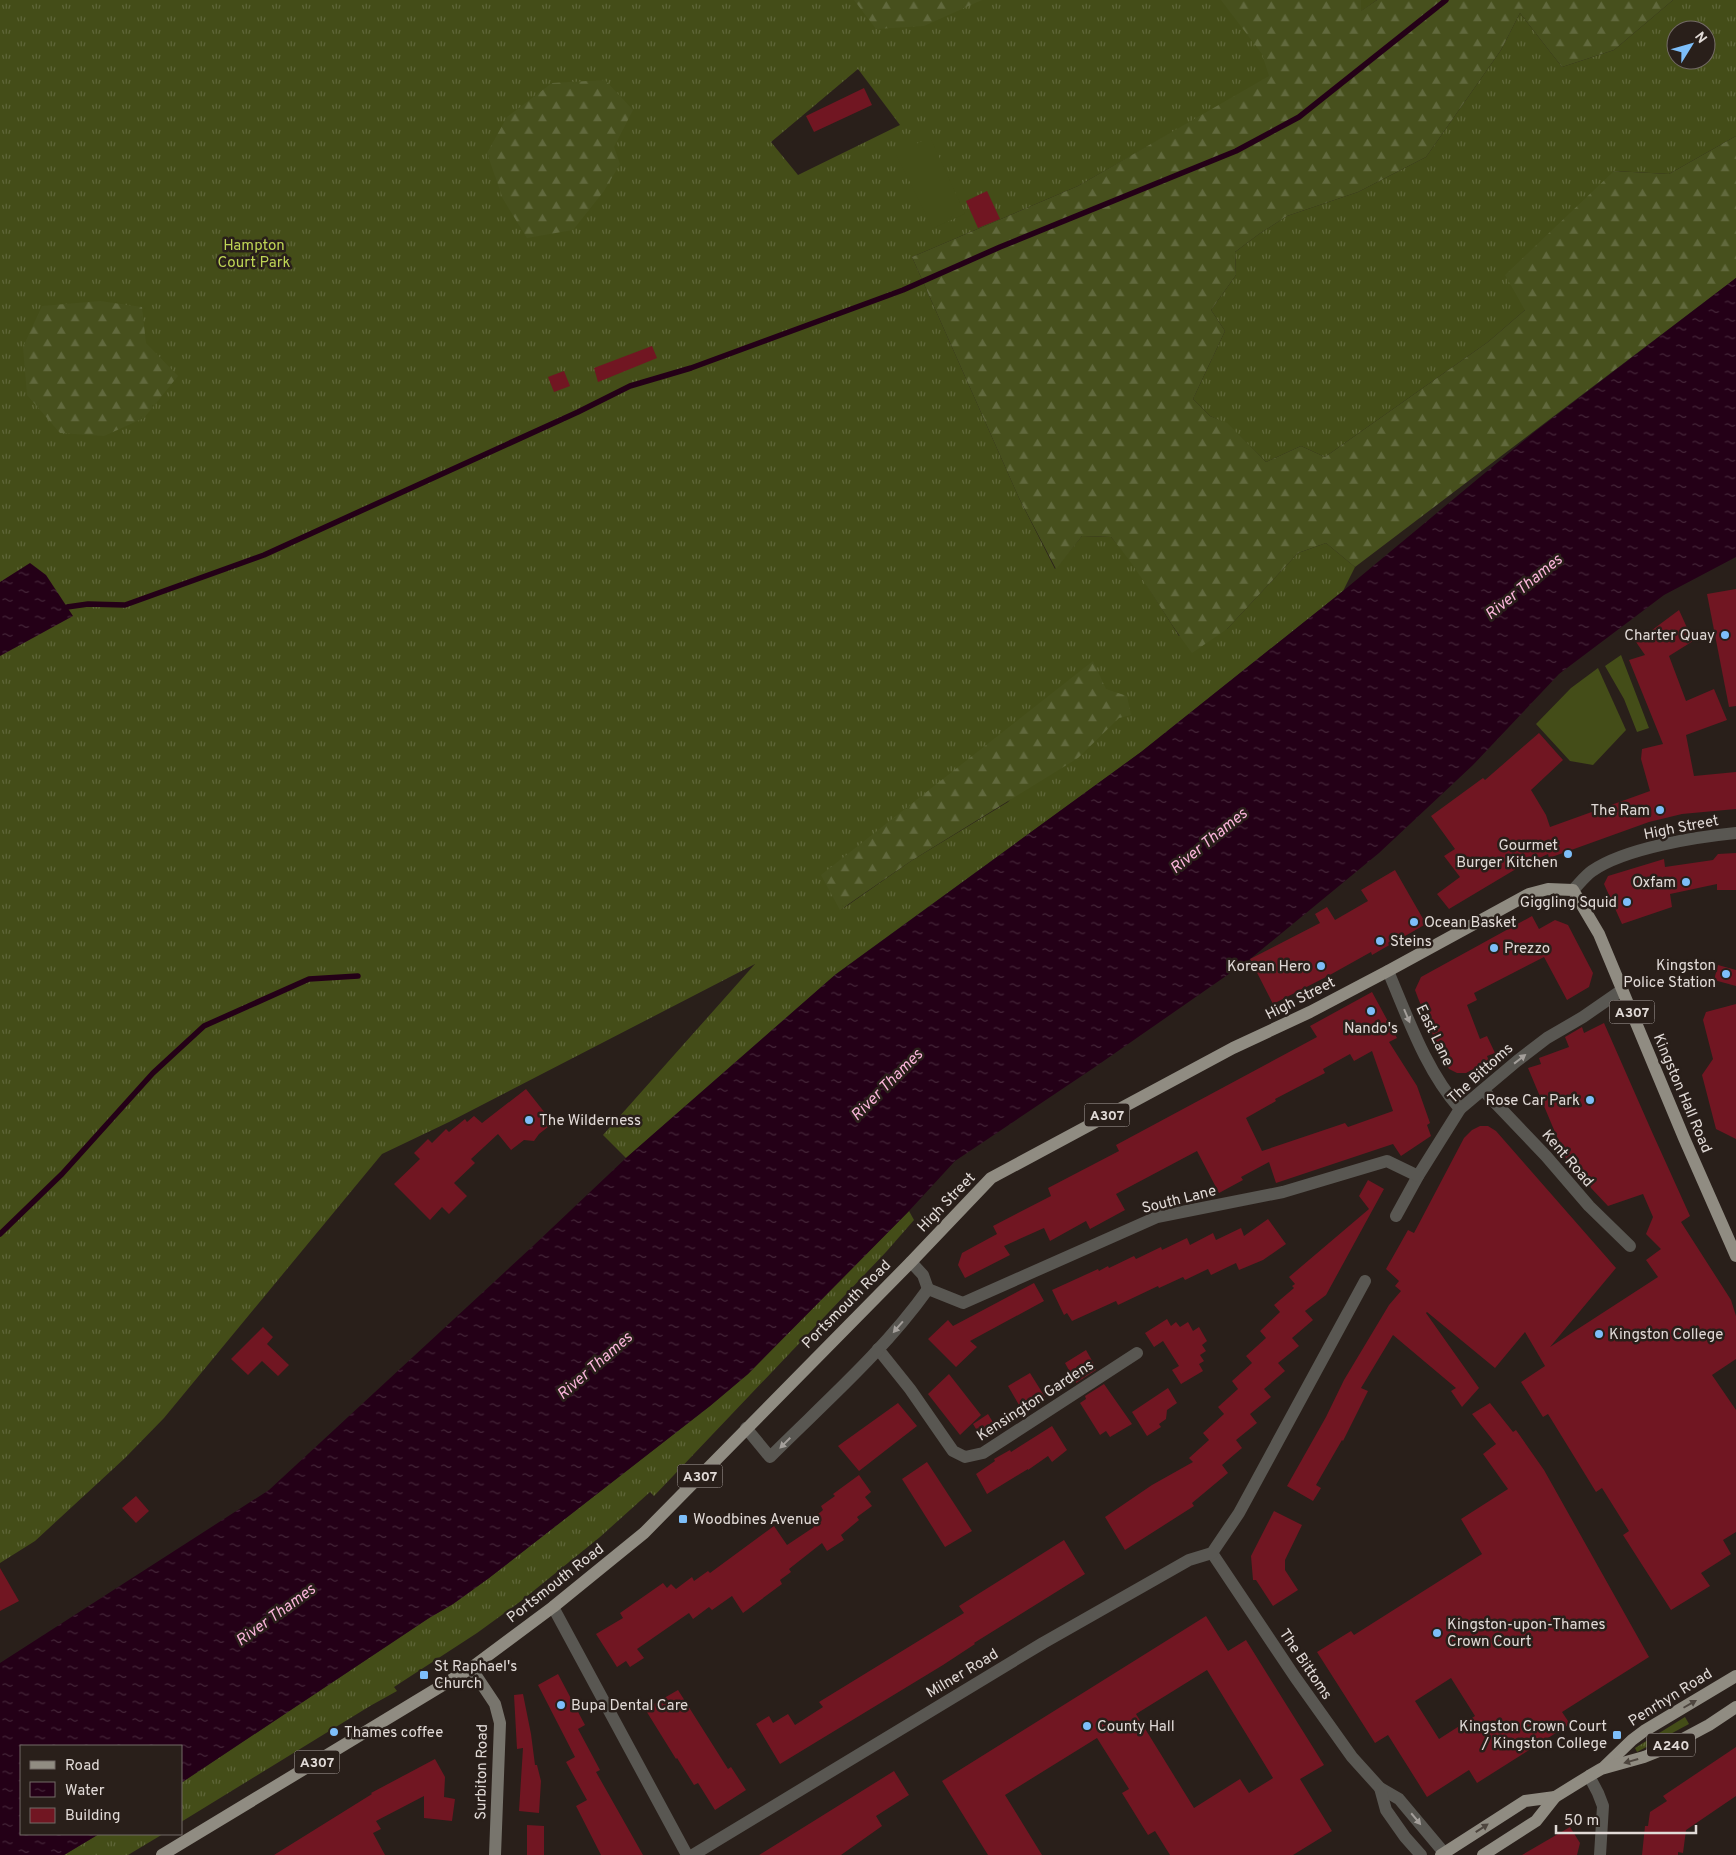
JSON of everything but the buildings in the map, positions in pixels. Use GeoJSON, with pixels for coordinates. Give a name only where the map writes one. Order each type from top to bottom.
{"type":"FeatureCollection","features":[{"type":"Feature","properties":{"kind":"main road","name":"High Street"},"geometry":{"type":"LineString","coordinates":[[911,1262],[995,1176],[1233,1048],[1310,1012],[1388,972],[1529,894],[1548,890],[1573,890]]}},
{"type":"Feature","properties":{"kind":"main road","name":"Kingston Hall Road"},"geometry":{"type":"LineString","coordinates":[[1573,890],[1599,934],[1684,1138],[1736,1256]]}},
{"type":"Feature","properties":{"kind":"main road","name":"Portsmouth Road"},"geometry":{"type":"LineString","coordinates":[[162,1855],[471,1668],[552,1607],[644,1533],[911,1262]]}},
{"type":"Feature","properties":{"kind":"main road","name":"Surbiton Road"},"geometry":{"type":"LineString","coordinates":[[471,1668],[495,1704],[500,1723],[495,1855]]}},
{"type":"Feature","properties":{"kind":"main road","name":"Penrhyn Road"},"geometry":{"type":"LineString","coordinates":[[1444,1854],[1525,1801],[1555,1796],[1601,1769],[1644,1731],[1736,1676]]}},
{"type":"Feature","properties":{"kind":"main road","name":"Penrhyn Road"},"geometry":{"type":"LineString","coordinates":[[1601,1769],[1644,1757],[1664,1749],[1709,1725],[1736,1707]]}},
{"type":"Feature","properties":{"kind":"main road","name":"Penrhyn Road"},"geometry":{"type":"LineString","coordinates":[[1483,1855],[1536,1821],[1555,1796]]}},
{"type":"Feature","properties":{"kind":"street","name":"High Street"},"geometry":{"type":"LineString","coordinates":[[1573,890],[1591,871],[1619,857],[1699,837],[1736,833]]}},
{"type":"Feature","properties":{"kind":"street","name":"East Lane"},"geometry":{"type":"LineString","coordinates":[[1388,972],[1412,1028],[1446,1092],[1460,1109]]}},
{"type":"Feature","properties":{"kind":"street","name":"The Bittoms"},"geometry":{"type":"LineString","coordinates":[[1396,1216],[1418,1176],[1460,1109],[1517,1061],[1548,1038],[1622,990]]}},
{"type":"Feature","properties":{"kind":"street","name":"Kent Road"},"geometry":{"type":"LineString","coordinates":[[1483,1090],[1546,1156],[1589,1206],[1630,1246]]}},
{"type":"Feature","properties":{"kind":"street","name":"South Lane"},"geometry":{"type":"LineString","coordinates":[[928,1289],[963,1303],[1157,1218],[1283,1192],[1387,1161],[1418,1176]]}},
{"type":"Feature","properties":{"kind":"street"},"geometry":{"type":"LineString","coordinates":[[746,1428],[770,1457],[878,1349],[914,1309],[928,1289],[923,1275],[911,1262]]}},
{"type":"Feature","properties":{"kind":"street"},"geometry":{"type":"LineString","coordinates":[[1212,1553],[1239,1513],[1365,1282]]}},
{"type":"Feature","properties":{"kind":"street","name":"Kensington Gardens"},"geometry":{"type":"LineString","coordinates":[[878,1349],[910,1389],[953,1451],[966,1458],[983,1453],[1137,1354]]}},
{"type":"Feature","properties":{"kind":"street","name":"The Bittoms"},"geometry":{"type":"LineString","coordinates":[[1212,1553],[1318,1710],[1352,1757],[1380,1788]]}},
{"type":"Feature","properties":{"kind":"street","name":"Milner Road"},"geometry":{"type":"LineString","coordinates":[[693,1855],[1043,1643],[1189,1560],[1212,1553]]}},
{"type":"Feature","properties":{"kind":"street"},"geometry":{"type":"LineString","coordinates":[[552,1607],[687,1855]]}},
{"type":"Feature","properties":{"kind":"street"},"geometry":{"type":"LineString","coordinates":[[1589,1776],[1603,1806],[1600,1855]]}},
{"type":"Feature","properties":{"kind":"street"},"geometry":{"type":"LineString","coordinates":[[1380,1788],[1399,1799],[1444,1854]]}},
{"type":"Feature","properties":{"kind":"street"},"geometry":{"type":"LineString","coordinates":[[1380,1788],[1386,1810],[1405,1837],[1421,1855]]}},
{"type":"Feature","properties":{"kind":"green space","name":"Hampton Court Park"},"geometry":{"type":"Polygon","coordinates":[[[0,0],[1377,0],[1263,81],[1078,186],[912,257],[1019,498],[1055,569],[1082,536],[1111,537],[1131,560],[1179,636],[1227,629],[1298,553],[1326,543],[1355,567],[1343,591],[1141,752],[836,974],[626,1158],[603,1135],[755,964],[449,1122],[382,1154],[164,1418],[125,1458],[35,1541],[0,1563],[0,0]],[[858,69],[771,142],[798,175],[900,125],[858,69]],[[1106,689],[841,910],[911,861],[1008,802],[1106,689]]]}},
{"type":"Feature","properties":{"kind":"green space"},"geometry":{"type":"Polygon","coordinates":[[[854,0],[982,0],[924,26],[876,29],[854,0]]]}},
{"type":"Feature","properties":{"kind":"green space"},"geometry":{"type":"Polygon","coordinates":[[[1221,0],[1361,0],[1361,11],[1377,0],[1673,0],[1614,50],[1562,67],[1520,13],[1501,50],[1426,157],[1358,192],[1287,216],[1235,252],[1236,275],[1211,310],[1225,331],[1193,399],[1210,416],[1227,423],[1266,462],[1301,446],[1325,457],[1488,342],[1525,310],[1505,275],[1614,171],[1669,174],[1736,136],[1736,278],[1355,567],[1326,543],[1298,553],[1227,629],[1192,653],[1133,565],[1111,537],[1082,536],[1056,569],[1019,498],[912,257],[1078,186],[1269,76],[1262,54],[1221,0]]]}},
{"type":"Feature","properties":{"kind":"green space"},"geometry":{"type":"Polygon","coordinates":[[[1673,0],[1736,0],[1736,136],[1669,174],[1614,171],[1525,310],[1488,342],[1325,457],[1301,446],[1266,462],[1227,424],[1210,416],[1193,399],[1225,331],[1211,310],[1236,275],[1235,252],[1287,216],[1358,192],[1426,157],[1501,50],[1520,13],[1562,67],[1614,50],[1673,0]]]}},
{"type":"Feature","properties":{"kind":"green space"},"geometry":{"type":"Polygon","coordinates":[[[605,80],[633,110],[614,147],[620,164],[604,191],[573,230],[527,238],[503,199],[487,153],[507,117],[552,83],[605,80]]]}},
{"type":"Feature","properties":{"kind":"green space"},"geometry":{"type":"Polygon","coordinates":[[[930,137],[965,214],[933,228],[896,154],[930,137]]]}},
{"type":"Feature","properties":{"kind":"green space"},"geometry":{"type":"Polygon","coordinates":[[[100,301],[142,307],[146,343],[178,376],[144,418],[104,436],[60,433],[27,395],[23,347],[42,306],[100,301]]]}},
{"type":"Feature","properties":{"kind":"green space"},"geometry":{"type":"Polygon","coordinates":[[[1621,655],[1649,728],[1637,732],[1624,699],[1605,666],[1621,655]]]}},
{"type":"Feature","properties":{"kind":"green space"},"geometry":{"type":"Polygon","coordinates":[[[1093,661],[1106,689],[1127,696],[1131,715],[1119,718],[1078,758],[911,861],[840,910],[821,875],[1093,661]]]}},
{"type":"Feature","properties":{"kind":"green space"},"geometry":{"type":"Polygon","coordinates":[[[1598,668],[1626,730],[1593,765],[1570,761],[1536,724],[1571,688],[1598,668]]]}},
{"type":"Feature","properties":{"kind":"green space"},"geometry":{"type":"Polygon","coordinates":[[[909,1211],[914,1220],[886,1252],[654,1496],[650,1492],[600,1537],[521,1601],[477,1633],[394,1687],[397,1691],[182,1821],[182,1782],[453,1604],[710,1406],[748,1374],[909,1211]]]}},
{"type":"Feature","properties":{"kind":"green space"},"geometry":{"type":"Polygon","coordinates":[[[1685,1717],[1689,1724],[1637,1752],[1635,1748],[1685,1717]]]}},
{"type":"Feature","properties":{"kind":"green space"},"geometry":{"type":"Polygon","coordinates":[[[97,1835],[161,1835],[128,1855],[64,1855],[97,1835]]]}},
{"type":"Feature","properties":{"kind":"water","name":"River Thames"},"geometry":{"type":"Polygon","coordinates":[[[1736,278],[1736,557],[1664,595],[1559,674],[1473,765],[1379,853],[1249,960],[955,1161],[909,1211],[748,1374],[710,1406],[453,1604],[182,1782],[182,1745],[20,1745],[20,1835],[97,1835],[64,1855],[0,1855],[0,1663],[269,1490],[626,1158],[835,975],[1141,752],[1343,591],[1533,433],[1736,278]]]}},
{"type":"Feature","properties":{"kind":"water"},"geometry":{"type":"Polygon","coordinates":[[[30,563],[46,575],[73,616],[0,656],[0,582],[30,563]]]}},
{"type":"Feature","properties":{"kind":"waterway"},"geometry":{"type":"LineString","coordinates":[[67,607],[88,604],[125,605],[264,555],[578,412],[630,386],[691,368],[903,290],[1000,247],[1236,151],[1299,117],[1446,0]]}},
{"type":"Feature","properties":{"kind":"waterway"},"geometry":{"type":"LineString","coordinates":[[0,1234],[62,1174],[153,1073],[204,1026],[309,979],[358,976]]}},
{"type":"Feature","properties":{"kind":"place","name":"Charter Quay"},"geometry":{"type":"Point","coordinates":[1725,635]}},
{"type":"Feature","properties":{"kind":"place","name":"The Ram"},"geometry":{"type":"Point","coordinates":[1660,810]}},
{"type":"Feature","properties":{"kind":"place","name":"Gourmet Burger Kitchen"},"geometry":{"type":"Point","coordinates":[1568,854]}},
{"type":"Feature","properties":{"kind":"place","name":"Oxfam"},"geometry":{"type":"Point","coordinates":[1686,882]}},
{"type":"Feature","properties":{"kind":"place","name":"Giggling Squid"},"geometry":{"type":"Point","coordinates":[1627,902]}},
{"type":"Feature","properties":{"kind":"place","name":"Ocean Basket"},"geometry":{"type":"Point","coordinates":[1414,922]}},
{"type":"Feature","properties":{"kind":"place","name":"Steins"},"geometry":{"type":"Point","coordinates":[1380,941]}},
{"type":"Feature","properties":{"kind":"place","name":"Prezzo"},"geometry":{"type":"Point","coordinates":[1494,948]}},
{"type":"Feature","properties":{"kind":"place","name":"Korean Hero"},"geometry":{"type":"Point","coordinates":[1321,966]}},
{"type":"Feature","properties":{"kind":"place","name":"Kingston Police Station"},"geometry":{"type":"Point","coordinates":[1726,974]}},
{"type":"Feature","properties":{"kind":"place","name":"Nando's"},"geometry":{"type":"Point","coordinates":[1371,1011]}},
{"type":"Feature","properties":{"kind":"place","name":"Rose Car Park"},"geometry":{"type":"Point","coordinates":[1590,1100]}},
{"type":"Feature","properties":{"kind":"place","name":"The Wilderness"},"geometry":{"type":"Point","coordinates":[529,1120]}},
{"type":"Feature","properties":{"kind":"place","name":"Kingston College"},"geometry":{"type":"Point","coordinates":[1599,1334]}},
{"type":"Feature","properties":{"kind":"place","name":"Woodbines Avenue"},"geometry":{"type":"Point","coordinates":[683,1519]}},
{"type":"Feature","properties":{"kind":"place","name":"Kingston-upon-Thames Crown Court"},"geometry":{"type":"Point","coordinates":[1437,1633]}},
{"type":"Feature","properties":{"kind":"place","name":"St Raphael's Church"},"geometry":{"type":"Point","coordinates":[424,1675]}},
{"type":"Feature","properties":{"kind":"place","name":"Bupa Dental Care"},"geometry":{"type":"Point","coordinates":[561,1705]}},
{"type":"Feature","properties":{"kind":"place","name":"County Hall"},"geometry":{"type":"Point","coordinates":[1087,1726]}},
{"type":"Feature","properties":{"kind":"place","name":"Thames coffee"},"geometry":{"type":"Point","coordinates":[334,1732]}},
{"type":"Feature","properties":{"kind":"place","name":"Kingston Crown Court / Kingston College"},"geometry":{"type":"Point","coordinates":[1617,1735]}}]}
